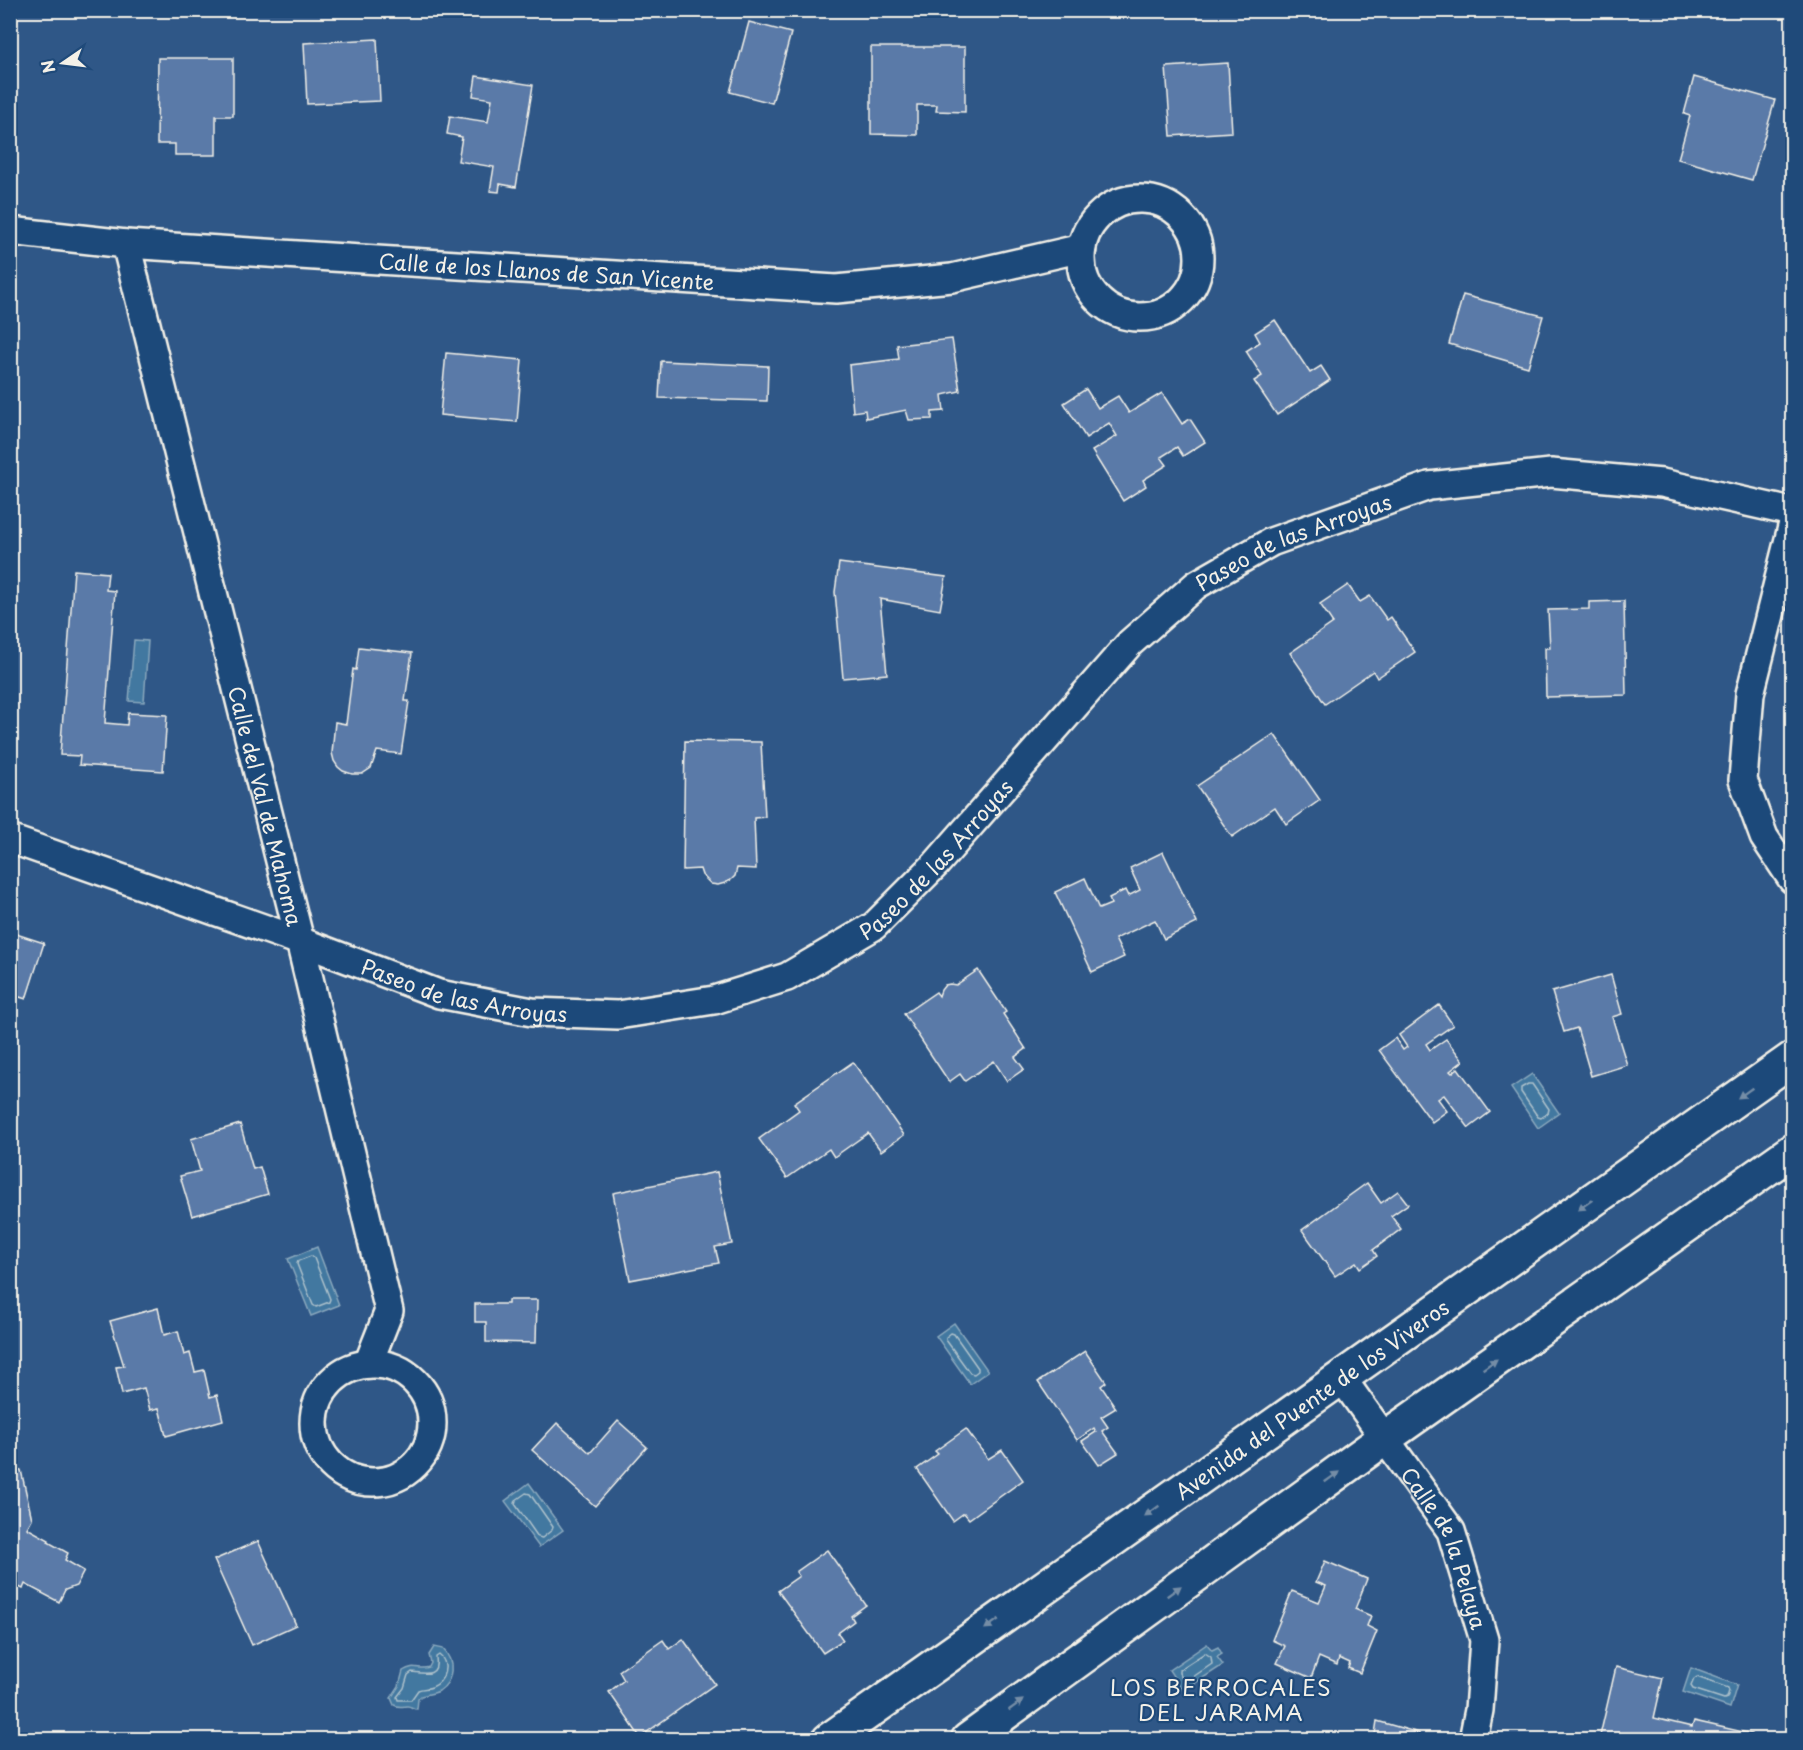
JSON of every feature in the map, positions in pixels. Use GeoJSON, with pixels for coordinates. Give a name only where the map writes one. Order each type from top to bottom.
{"type":"FeatureCollection","features":[{"type":"Feature","properties":{"kind":"street"},"geometry":{"type":"LineString","coordinates":[[1138,198],[1158,201],[1176,211],[1190,225],[1198,244],[1199,264],[1194,284],[1183,299],[1168,310],[1150,317],[1131,317],[1113,311],[1098,300],[1088,284],[1082,267],[1082,248],[1089,228],[1101,213],[1119,202],[1138,198]]}},
{"type":"Feature","properties":{"kind":"street","name":"Calle de los Llanos de San Vicente"},"geometry":{"type":"LineString","coordinates":[[10,231],[126,244],[836,289],[952,278],[1082,248]]}},
{"type":"Feature","properties":{"kind":"street","name":"Calle del Val de Mahoma"},"geometry":{"type":"LineString","coordinates":[[126,244],[300,941],[389,1311],[368,1364]]}},
{"type":"Feature","properties":{"kind":"street","name":"Paseo de las Arroyas"},"geometry":{"type":"LineString","coordinates":[[10,839],[300,941],[439,994],[532,1012],[618,1016],[714,1000],[787,977],[873,926],[936,864],[1130,642],[1196,585],[1271,543],[1430,486],[1551,473],[1662,483],[1792,512]]}},
{"type":"Feature","properties":{"kind":"street"},"geometry":{"type":"LineString","coordinates":[[1792,527],[1750,694],[1743,780],[1764,837],[1792,879]]}},
{"type":"Feature","properties":{"kind":"street","name":"Avenida del Puente de los Viveros"},"geometry":{"type":"LineString","coordinates":[[830,1740],[1792,1059]]}},
{"type":"Feature","properties":{"kind":"street"},"geometry":{"type":"LineString","coordinates":[[968,1740],[1385,1438],[1792,1150]]}},
{"type":"Feature","properties":{"kind":"street"},"geometry":{"type":"LineString","coordinates":[[368,1364],[388,1366],[407,1375],[422,1389],[430,1408],[432,1428],[427,1448],[415,1465],[398,1477],[379,1483],[360,1481],[342,1474],[328,1463],[319,1447],[314,1429],[315,1410],[322,1393],[334,1378],[350,1369],[368,1364]]}},
{"type":"Feature","properties":{"kind":"street","name":"Calle de la Pelaya"},"geometry":{"type":"LineString","coordinates":[[1341,1377],[1451,1531],[1484,1640],[1479,1710],[1473,1740]]}},
{"type":"Feature","properties":{"kind":"water"},"geometry":{"type":"Polygon","coordinates":[[[134,640],[148,641],[144,702],[129,701],[134,640]]]}},
{"type":"Feature","properties":{"kind":"water"},"geometry":{"type":"Polygon","coordinates":[[[1532,1074],[1559,1113],[1538,1128],[1511,1088],[1532,1074]]]}},
{"type":"Feature","properties":{"kind":"water"},"geometry":{"type":"Polygon","coordinates":[[[317,1247],[339,1305],[311,1316],[288,1259],[317,1247]]]}},
{"type":"Feature","properties":{"kind":"water"},"geometry":{"type":"Polygon","coordinates":[[[954,1323],[988,1371],[970,1384],[936,1336],[954,1323]]]}},
{"type":"Feature","properties":{"kind":"water"},"geometry":{"type":"Polygon","coordinates":[[[529,1483],[563,1530],[539,1547],[505,1501],[529,1483]]]}},
{"type":"Feature","properties":{"kind":"water"},"geometry":{"type":"Polygon","coordinates":[[[1207,1644],[1212,1650],[1218,1647],[1222,1654],[1217,1657],[1223,1665],[1183,1691],[1169,1670],[1207,1644]]]}},
{"type":"Feature","properties":{"kind":"water"},"geometry":{"type":"Polygon","coordinates":[[[434,1647],[443,1649],[450,1659],[451,1671],[448,1682],[439,1691],[421,1696],[418,1699],[417,1709],[394,1705],[391,1698],[399,1686],[403,1671],[414,1667],[429,1667],[431,1663],[429,1655],[434,1647]]]}},
{"type":"Feature","properties":{"kind":"water"},"geometry":{"type":"Polygon","coordinates":[[[1691,1668],[1737,1685],[1730,1708],[1683,1692],[1691,1668]]]}},
{"type":"Feature","properties":{"kind":"building"},"geometry":{"type":"Polygon","coordinates":[[[749,22],[791,33],[772,103],[730,92],[749,22]]]}},
{"type":"Feature","properties":{"kind":"building"},"geometry":{"type":"Polygon","coordinates":[[[377,39],[380,101],[307,104],[304,43],[377,39]]]}},
{"type":"Feature","properties":{"kind":"building"},"geometry":{"type":"Polygon","coordinates":[[[871,47],[965,47],[965,112],[936,111],[937,105],[917,105],[917,135],[871,134],[871,47]]]}},
{"type":"Feature","properties":{"kind":"building"},"geometry":{"type":"Polygon","coordinates":[[[158,58],[233,58],[233,116],[216,116],[216,155],[175,155],[175,144],[157,144],[158,58]]]}},
{"type":"Feature","properties":{"kind":"building"},"geometry":{"type":"Polygon","coordinates":[[[1228,63],[1232,132],[1171,136],[1166,67],[1228,63]]]}},
{"type":"Feature","properties":{"kind":"building"},"geometry":{"type":"Polygon","coordinates":[[[476,76],[533,85],[516,187],[500,184],[499,192],[490,191],[494,167],[458,161],[462,137],[447,134],[450,116],[488,122],[492,99],[473,96],[476,76]]]}},
{"type":"Feature","properties":{"kind":"building"},"geometry":{"type":"Polygon","coordinates":[[[1694,77],[1775,100],[1752,180],[1678,159],[1690,116],[1684,114],[1694,77]]]}},
{"type":"Feature","properties":{"kind":"building"},"geometry":{"type":"Polygon","coordinates":[[[1463,295],[1543,316],[1528,367],[1449,344],[1463,295]]]}},
{"type":"Feature","properties":{"kind":"building"},"geometry":{"type":"Polygon","coordinates":[[[1275,320],[1310,373],[1321,366],[1330,380],[1277,415],[1254,381],[1262,376],[1246,351],[1260,342],[1255,333],[1275,320]]]}},
{"type":"Feature","properties":{"kind":"building"},"geometry":{"type":"Polygon","coordinates":[[[952,339],[960,391],[942,395],[944,411],[932,412],[932,419],[909,420],[906,410],[866,418],[865,410],[853,412],[849,365],[899,359],[897,345],[952,339]]]}},
{"type":"Feature","properties":{"kind":"building"},"geometry":{"type":"Polygon","coordinates":[[[446,353],[522,360],[517,422],[440,415],[446,353]]]}},
{"type":"Feature","properties":{"kind":"building"},"geometry":{"type":"Polygon","coordinates":[[[661,361],[768,366],[767,401],[659,398],[661,361]]]}},
{"type":"Feature","properties":{"kind":"building"},"geometry":{"type":"Polygon","coordinates":[[[1086,389],[1098,408],[1118,396],[1129,413],[1162,393],[1182,424],[1190,419],[1205,442],[1183,456],[1177,447],[1161,457],[1167,465],[1143,480],[1146,486],[1123,501],[1092,451],[1117,436],[1109,423],[1086,438],[1064,403],[1086,389]]]}},
{"type":"Feature","properties":{"kind":"building"},"geometry":{"type":"Polygon","coordinates":[[[839,563],[946,577],[940,610],[880,599],[887,674],[843,678],[835,592],[839,563]]]}},
{"type":"Feature","properties":{"kind":"building"},"geometry":{"type":"Polygon","coordinates":[[[74,570],[108,573],[106,590],[115,591],[105,723],[127,725],[128,713],[167,715],[163,771],[79,765],[80,756],[60,755],[74,570]]]}},
{"type":"Feature","properties":{"kind":"building"},"geometry":{"type":"Polygon","coordinates":[[[1348,585],[1360,602],[1370,596],[1387,620],[1391,617],[1415,652],[1377,678],[1373,671],[1325,704],[1290,653],[1333,623],[1320,604],[1348,585]]]}},
{"type":"Feature","properties":{"kind":"building"},"geometry":{"type":"Polygon","coordinates":[[[1624,601],[1626,695],[1546,697],[1545,648],[1550,648],[1548,610],[1589,609],[1589,602],[1624,601]]]}},
{"type":"Feature","properties":{"kind":"building"},"geometry":{"type":"Polygon","coordinates":[[[359,647],[412,653],[405,701],[409,701],[401,754],[377,751],[371,768],[362,774],[352,774],[338,767],[332,753],[335,722],[346,724],[353,669],[356,670],[359,647]]]}},
{"type":"Feature","properties":{"kind":"building"},"geometry":{"type":"Polygon","coordinates":[[[1274,734],[1320,800],[1286,824],[1275,807],[1232,837],[1197,786],[1274,734]]]}},
{"type":"Feature","properties":{"kind":"building"},"geometry":{"type":"Polygon","coordinates":[[[685,741],[761,742],[765,817],[754,818],[756,869],[737,868],[731,880],[718,885],[711,884],[702,875],[700,869],[683,870],[685,741]]]}},
{"type":"Feature","properties":{"kind":"building"},"geometry":{"type":"Polygon","coordinates":[[[1163,852],[1197,923],[1164,939],[1155,920],[1115,939],[1124,957],[1092,972],[1055,892],[1085,878],[1099,909],[1111,904],[1109,898],[1125,890],[1128,896],[1140,890],[1130,868],[1163,852]]]}},
{"type":"Feature","properties":{"kind":"building"},"geometry":{"type":"Polygon","coordinates":[[[10,932],[44,943],[26,999],[10,994],[10,932]]]}},
{"type":"Feature","properties":{"kind":"building"},"geometry":{"type":"Polygon","coordinates":[[[978,970],[1006,1012],[1003,1014],[1026,1049],[1015,1057],[1024,1069],[1007,1081],[994,1061],[965,1081],[960,1074],[949,1082],[904,1014],[936,992],[939,996],[945,985],[956,985],[978,970]]]}},
{"type":"Feature","properties":{"kind":"building"},"geometry":{"type":"Polygon","coordinates":[[[1611,975],[1622,1014],[1612,1017],[1627,1065],[1591,1076],[1577,1028],[1564,1032],[1552,992],[1611,975]]]}},
{"type":"Feature","properties":{"kind":"building"},"geometry":{"type":"Polygon","coordinates":[[[1439,1005],[1453,1025],[1426,1044],[1430,1050],[1446,1039],[1463,1061],[1450,1071],[1452,1073],[1458,1068],[1490,1112],[1469,1128],[1444,1095],[1438,1099],[1447,1111],[1432,1122],[1379,1050],[1395,1038],[1403,1050],[1407,1047],[1399,1035],[1439,1005]]]}},
{"type":"Feature","properties":{"kind":"building"},"geometry":{"type":"Polygon","coordinates":[[[853,1062],[904,1135],[881,1151],[868,1133],[834,1157],[829,1149],[787,1178],[759,1139],[799,1110],[794,1103],[853,1062]]]}},
{"type":"Feature","properties":{"kind":"building"},"geometry":{"type":"Polygon","coordinates":[[[240,1124],[253,1169],[260,1167],[268,1194],[192,1216],[180,1176],[200,1171],[191,1139],[240,1124]]]}},
{"type":"Feature","properties":{"kind":"building"},"geometry":{"type":"Polygon","coordinates":[[[717,1172],[732,1244],[715,1247],[719,1263],[630,1280],[613,1193],[717,1172]]]}},
{"type":"Feature","properties":{"kind":"building"},"geometry":{"type":"Polygon","coordinates":[[[1367,1183],[1381,1203],[1398,1191],[1408,1204],[1391,1216],[1401,1229],[1373,1250],[1377,1256],[1360,1268],[1356,1262],[1335,1276],[1302,1230],[1367,1183]]]}},
{"type":"Feature","properties":{"kind":"building"},"geometry":{"type":"Polygon","coordinates":[[[508,1300],[537,1300],[536,1343],[486,1342],[486,1322],[475,1322],[475,1304],[508,1304],[508,1300]]]}},
{"type":"Feature","properties":{"kind":"building"},"geometry":{"type":"Polygon","coordinates":[[[158,1308],[164,1335],[178,1331],[184,1355],[190,1353],[195,1372],[204,1370],[210,1397],[217,1395],[223,1420],[166,1436],[159,1408],[150,1410],[144,1388],[122,1394],[116,1367],[124,1366],[110,1321],[158,1308]]]}},
{"type":"Feature","properties":{"kind":"building"},"geometry":{"type":"Polygon","coordinates":[[[1085,1351],[1106,1382],[1101,1386],[1116,1408],[1101,1417],[1108,1427],[1102,1431],[1118,1453],[1099,1465],[1082,1441],[1096,1432],[1094,1428],[1077,1440],[1038,1382],[1085,1351]]]}},
{"type":"Feature","properties":{"kind":"building"},"geometry":{"type":"Polygon","coordinates":[[[618,1421],[647,1447],[595,1506],[532,1450],[557,1423],[590,1453],[618,1421]]]}},
{"type":"Feature","properties":{"kind":"building"},"geometry":{"type":"Polygon","coordinates":[[[966,1429],[988,1459],[1002,1450],[1023,1480],[969,1519],[964,1513],[953,1521],[917,1469],[938,1454],[935,1451],[966,1429]]]}},
{"type":"Feature","properties":{"kind":"building"},"geometry":{"type":"Polygon","coordinates":[[[10,1467],[21,1470],[32,1519],[27,1528],[68,1553],[65,1560],[84,1571],[76,1586],[65,1590],[59,1602],[25,1584],[23,1589],[10,1583],[10,1467]]]}},
{"type":"Feature","properties":{"kind":"building"},"geometry":{"type":"Polygon","coordinates":[[[258,1541],[296,1625],[252,1645],[214,1560],[258,1541]]]}},
{"type":"Feature","properties":{"kind":"building"},"geometry":{"type":"Polygon","coordinates":[[[827,1550],[866,1605],[851,1616],[854,1621],[838,1633],[843,1640],[823,1653],[778,1591],[799,1576],[796,1572],[827,1550]]]}},
{"type":"Feature","properties":{"kind":"building"},"geometry":{"type":"Polygon","coordinates":[[[1325,1561],[1367,1579],[1355,1609],[1371,1616],[1367,1626],[1377,1631],[1360,1673],[1348,1668],[1350,1663],[1339,1658],[1337,1665],[1319,1657],[1311,1678],[1277,1663],[1285,1646],[1272,1640],[1292,1591],[1319,1602],[1326,1586],[1316,1582],[1325,1561]]]}},
{"type":"Feature","properties":{"kind":"building"},"geometry":{"type":"Polygon","coordinates":[[[683,1639],[715,1684],[640,1737],[609,1692],[624,1680],[619,1671],[663,1640],[669,1649],[683,1639]]]}},
{"type":"Feature","properties":{"kind":"building"},"geometry":{"type":"Polygon","coordinates":[[[1616,1667],[1663,1678],[1654,1718],[1692,1727],[1694,1721],[1752,1734],[1751,1740],[1599,1740],[1616,1667]]]}},
{"type":"Feature","properties":{"kind":"building"},"geometry":{"type":"Polygon","coordinates":[[[1377,1721],[1419,1733],[1418,1740],[1374,1740],[1377,1721]]]}},
{"type":"Feature","properties":{"kind":"district","name":"LOS BERROCALES DEL JARAMA"},"geometry":{"type":"Point","coordinates":[1221,1698]}}]}
